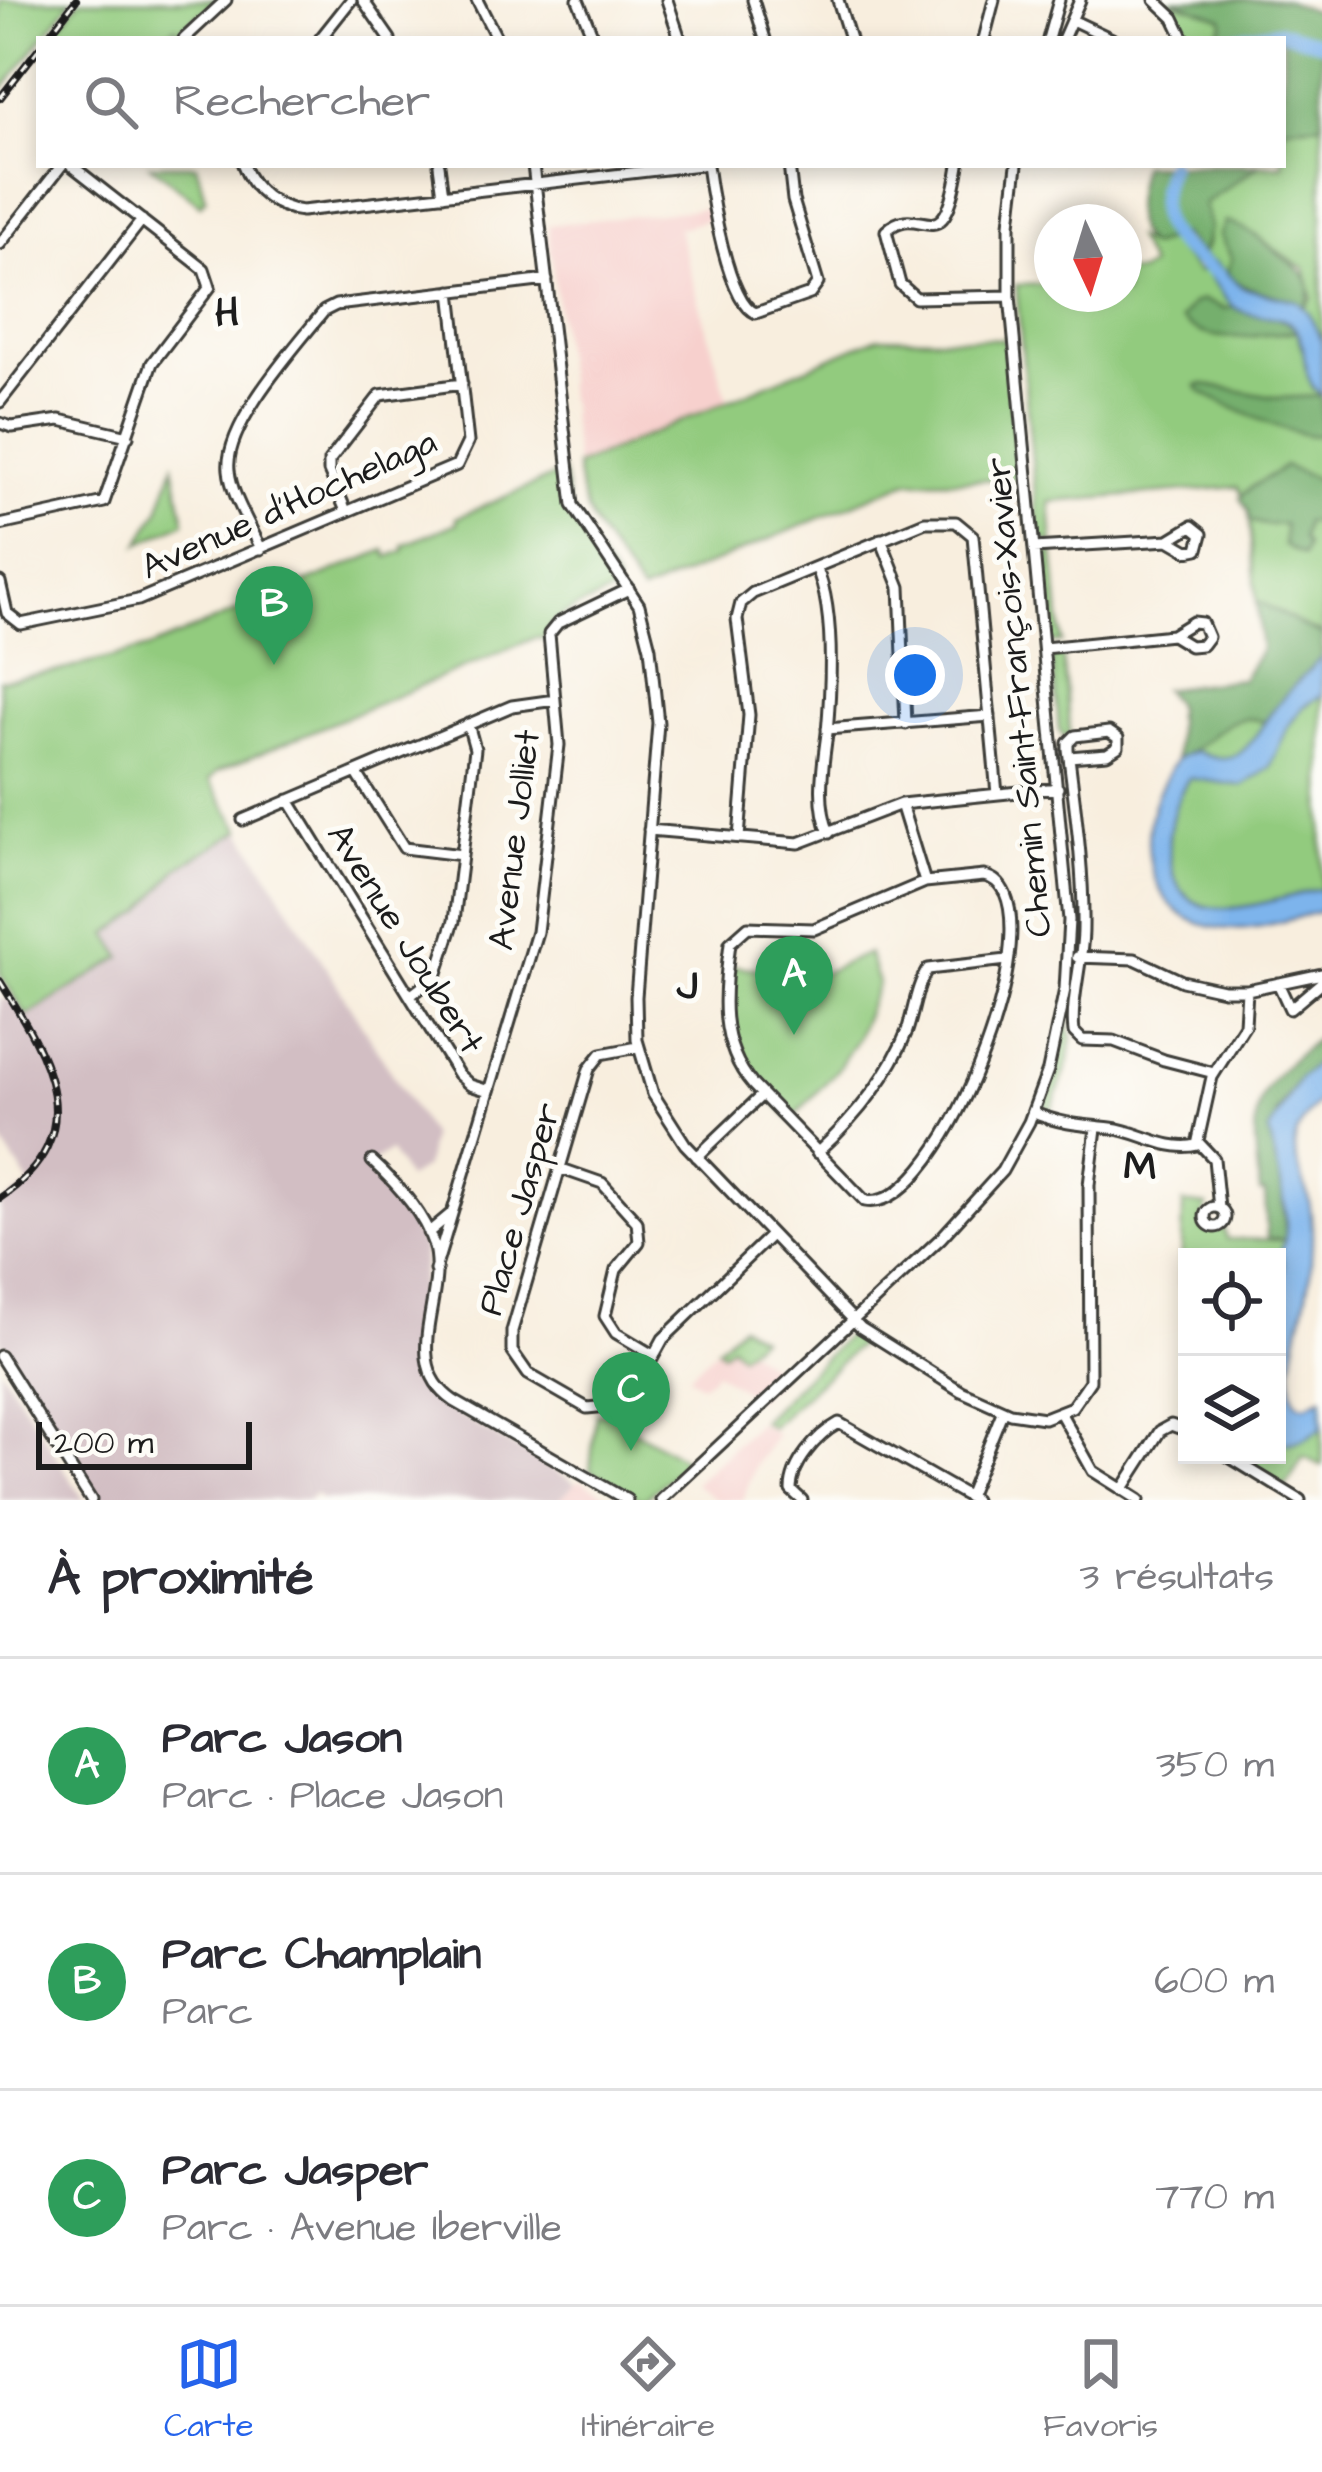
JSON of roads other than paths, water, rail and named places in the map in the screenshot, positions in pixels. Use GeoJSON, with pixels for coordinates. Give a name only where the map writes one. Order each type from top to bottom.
{"type":"FeatureCollection","features":[{"type":"Feature","properties":{"kind":"street"},"geometry":{"type":"LineString","coordinates":[[186,36],[226,0]]}},
{"type":"Feature","properties":{"kind":"street"},"geometry":{"type":"LineString","coordinates":[[322,36],[351,0]]}},
{"type":"Feature","properties":{"kind":"street"},"geometry":{"type":"LineString","coordinates":[[363,0],[388,36]]}},
{"type":"Feature","properties":{"kind":"street"},"geometry":{"type":"LineString","coordinates":[[478,0],[496,36]]}},
{"type":"Feature","properties":{"kind":"street"},"geometry":{"type":"LineString","coordinates":[[578,0],[593,36]]}},
{"type":"Feature","properties":{"kind":"street"},"geometry":{"type":"LineString","coordinates":[[668,0],[679,36]]}},
{"type":"Feature","properties":{"kind":"street"},"geometry":{"type":"LineString","coordinates":[[753,0],[764,36]]}},
{"type":"Feature","properties":{"kind":"street"},"geometry":{"type":"LineString","coordinates":[[985,36],[994,0]]}},
{"type":"Feature","properties":{"kind":"street"},"geometry":{"type":"LineString","coordinates":[[1049,36],[1059,0]]}},
{"type":"Feature","properties":{"kind":"street"},"geometry":{"type":"LineString","coordinates":[[1064,36],[1080,0]]}},
{"type":"Feature","properties":{"kind":"street"},"geometry":{"type":"LineString","coordinates":[[1155,0],[1174,18],[1183,36]]}},
{"type":"Feature","properties":{"kind":"street"},"geometry":{"type":"LineString","coordinates":[[842,1],[849,36]]}},
{"type":"Feature","properties":{"kind":"street"},"geometry":{"type":"LineString","coordinates":[[1072,20],[1106,36]]}},
{"type":"Feature","properties":{"kind":"street"},"geometry":{"type":"LineString","coordinates":[[178,36],[193,28]]}},
{"type":"Feature","properties":{"kind":"street"},"geometry":{"type":"LineString","coordinates":[[0,244],[60,168]]}},
{"type":"Feature","properties":{"kind":"street"},"geometry":{"type":"LineString","coordinates":[[0,525],[102,504],[152,363],[208,291],[210,281],[204,268],[75,168]]}},
{"type":"Feature","properties":{"kind":"street"},"geometry":{"type":"LineString","coordinates":[[245,168],[258,189],[278,205],[297,211],[656,168]]}},
{"type":"Feature","properties":{"kind":"street"},"geometry":{"type":"LineString","coordinates":[[439,168],[443,196]]}},
{"type":"Feature","properties":{"kind":"street"},"geometry":{"type":"LineString","coordinates":[[533,168],[573,505],[629,589],[647,629],[657,704],[635,1006],[638,1047],[662,1113],[697,1157],[853,1321],[914,1363],[1003,1410],[1033,1418],[1061,1414],[1084,1394],[1091,1374],[1089,1193],[1096,1128]]}},
{"type":"Feature","properties":{"kind":"street"},"geometry":{"type":"LineString","coordinates":[[705,168],[742,304],[747,311],[759,313],[810,294],[818,283],[789,168]]}},
{"type":"Feature","properties":{"kind":"street"},"geometry":{"type":"LineString","coordinates":[[958,168],[951,210],[944,219],[895,224],[886,231],[900,284],[916,298],[1010,296]]}},
{"type":"Feature","properties":{"kind":"street","name":"Chemin Saint-François-Xavier"},"geometry":{"type":"LineString","coordinates":[[661,1500],[976,1202],[1007,1163],[1034,1113],[1054,1046],[1068,956],[1068,895],[1010,296],[1010,224],[1017,168]]}},
{"type":"Feature","properties":{"kind":"street"},"geometry":{"type":"LineString","coordinates":[[0,402],[142,220]]}},
{"type":"Feature","properties":{"kind":"street"},"geometry":{"type":"LineString","coordinates":[[261,549],[229,471],[248,410],[327,308],[547,280]]}},
{"type":"Feature","properties":{"kind":"street","name":"Avenue d'Hochelaga"},"geometry":{"type":"LineString","coordinates":[[0,582],[10,617],[19,623],[134,602],[461,461],[468,442],[451,291]]}},
{"type":"Feature","properties":{"kind":"street"},"geometry":{"type":"LineString","coordinates":[[346,512],[329,460],[373,400],[384,393],[462,384]]}},
{"type":"Feature","properties":{"kind":"street"},"geometry":{"type":"LineString","coordinates":[[0,424],[14,427],[60,420],[128,436]]}},
{"type":"Feature","properties":{"kind":"street"},"geometry":{"type":"LineString","coordinates":[[739,838],[749,715],[738,609],[750,595],[926,522],[956,522],[969,530],[998,794]]}},
{"type":"Feature","properties":{"kind":"street"},"geometry":{"type":"LineString","coordinates":[[881,539],[901,591],[905,724]]}},
{"type":"Feature","properties":{"kind":"street"},"geometry":{"type":"LineString","coordinates":[[1034,548],[1169,540]]}},
{"type":"Feature","properties":{"kind":"street"},"geometry":{"type":"LineString","coordinates":[[816,567],[825,594],[827,729],[820,811],[829,833]]}},
{"type":"Feature","properties":{"kind":"street","name":"Avenue Jolliet"},"geometry":{"type":"LineString","coordinates":[[435,1270],[537,932],[559,745],[550,630],[629,589]]}},
{"type":"Feature","properties":{"kind":"street"},"geometry":{"type":"LineString","coordinates":[[1044,648],[1172,635]]}},
{"type":"Feature","properties":{"kind":"street","name":"Avenue Joubert"},"geometry":{"type":"LineString","coordinates":[[243,820],[512,706],[555,700]]}},
{"type":"Feature","properties":{"kind":"street"},"geometry":{"type":"LineString","coordinates":[[827,729],[990,716]]}},
{"type":"Feature","properties":{"kind":"street"},"geometry":{"type":"LineString","coordinates":[[410,996],[438,972],[455,916],[475,748],[468,724]]}},
{"type":"Feature","properties":{"kind":"street"},"geometry":{"type":"LineString","coordinates":[[1069,758],[1111,752],[1118,747],[1118,738],[1109,732],[1074,736],[1068,742],[1069,758],[1082,883],[1082,958],[1072,1026],[1076,1036],[1119,1042],[1164,1060],[1214,1072]]}},
{"type":"Feature","properties":{"kind":"street"},"geometry":{"type":"LineString","coordinates":[[356,772],[404,848],[462,855]]}},
{"type":"Feature","properties":{"kind":"street"},"geometry":{"type":"LineString","coordinates":[[650,830],[799,842],[901,804],[1058,788]]}},
{"type":"Feature","properties":{"kind":"street","name":"Avenue Joubert"},"geometry":{"type":"LineString","coordinates":[[289,800],[461,1078],[489,1091]]}},
{"type":"Feature","properties":{"kind":"street"},"geometry":{"type":"LineString","coordinates":[[901,804],[925,882]]}},
{"type":"Feature","properties":{"kind":"street"},"geometry":{"type":"LineString","coordinates":[[987,876],[1001,883],[1008,905],[1007,959],[993,1032],[968,1096],[937,1145],[896,1192],[881,1202],[865,1201],[738,1065],[726,1030],[729,949],[735,935],[753,926],[820,927],[925,882],[987,876]]}},
{"type":"Feature","properties":{"kind":"street"},"geometry":{"type":"LineString","coordinates":[[1068,956],[1135,959],[1190,984],[1247,990],[1322,977]]}},
{"type":"Feature","properties":{"kind":"street"},"geometry":{"type":"LineString","coordinates":[[818,1153],[852,1120],[884,1076],[905,1036],[928,969],[1007,959]]}},
{"type":"Feature","properties":{"kind":"street"},"geometry":{"type":"LineString","coordinates":[[1278,983],[1290,1009],[1322,977]]}},
{"type":"Feature","properties":{"kind":"street"},"geometry":{"type":"LineString","coordinates":[[1198,1143],[1214,1072],[1245,1025],[1247,990]]}},
{"type":"Feature","properties":{"kind":"street","name":"Place Jasper"},"geometry":{"type":"LineString","coordinates":[[638,1047],[601,1054],[591,1064],[512,1331],[513,1356],[528,1374],[579,1405],[596,1410],[628,1399],[663,1339],[771,1235]]}},
{"type":"Feature","properties":{"kind":"street"},"geometry":{"type":"LineString","coordinates":[[697,1157],[762,1095]]}},
{"type":"Feature","properties":{"kind":"street"},"geometry":{"type":"LineString","coordinates":[[1034,1113],[1065,1124],[1116,1129],[1176,1146],[1198,1143]]}},
{"type":"Feature","properties":{"kind":"street"},"geometry":{"type":"LineString","coordinates":[[1198,1143],[1214,1159],[1219,1208]]}},
{"type":"Feature","properties":{"kind":"street"},"geometry":{"type":"LineString","coordinates":[[372,1161],[394,1182],[434,1246],[426,1361],[438,1387],[454,1401],[627,1500]]}},
{"type":"Feature","properties":{"kind":"street"},"geometry":{"type":"LineString","coordinates":[[560,1168],[597,1180],[637,1222],[639,1242],[616,1270],[605,1316],[616,1333],[653,1355]]}},
{"type":"Feature","properties":{"kind":"street"},"geometry":{"type":"LineString","coordinates":[[428,1233],[454,1209]]}},
{"type":"Feature","properties":{"kind":"street"},"geometry":{"type":"LineString","coordinates":[[0,1356],[91,1500]]}},
{"type":"Feature","properties":{"kind":"street"},"geometry":{"type":"LineString","coordinates":[[802,1500],[790,1486],[808,1451],[833,1426],[843,1423],[971,1498],[1003,1410]]}},
{"type":"Feature","properties":{"kind":"street"},"geometry":{"type":"LineString","coordinates":[[1061,1414],[1093,1471],[1139,1500]]}},
{"type":"Feature","properties":{"kind":"street"},"geometry":{"type":"LineString","coordinates":[[1122,1490],[1160,1431],[1171,1425],[1178,1428]]}},
{"type":"Feature","properties":{"kind":"street"},"geometry":{"type":"LineString","coordinates":[[1241,1464],[1300,1500]]}},
{"type":"Feature","properties":{"kind":"water"},"geometry":{"type":"Polygon","coordinates":[[[1214,262],[1243,288],[1297,301],[1309,313],[1322,342],[1322,396],[1309,379],[1294,327],[1279,318],[1234,307],[1204,271],[1214,262]]]}},
{"type":"Feature","properties":{"kind":"water"},"geometry":{"type":"Polygon","coordinates":[[[1322,657],[1322,695],[1303,707],[1288,726],[1270,767],[1243,786],[1189,778],[1176,803],[1169,851],[1175,880],[1188,897],[1206,906],[1252,905],[1322,889],[1322,911],[1240,929],[1189,919],[1159,889],[1148,847],[1155,802],[1169,772],[1177,760],[1196,751],[1225,758],[1245,749],[1281,699],[1322,657]]]}},
{"type":"Feature","properties":{"kind":"water"},"geometry":{"type":"Polygon","coordinates":[[[1322,1058],[1322,1098],[1303,1121],[1295,1145],[1309,1201],[1312,1239],[1292,1380],[1299,1404],[1322,1397],[1322,1428],[1286,1443],[1286,1248],[1282,1248],[1286,1226],[1269,1131],[1299,1079],[1322,1058]]]}},
{"type":"Feature","properties":{"kind":"waterway"},"geometry":{"type":"LineString","coordinates":[[1250,36],[1279,31],[1322,43]]}},
{"type":"Feature","properties":{"kind":"waterway"},"geometry":{"type":"LineString","coordinates":[[1168,168],[1161,204],[1167,231],[1219,276]]}},
{"type":"Feature","properties":{"kind":"railway"},"geometry":{"type":"LineString","coordinates":[[48,36],[76,0]]}},
{"type":"Feature","properties":{"kind":"railway"},"geometry":{"type":"LineString","coordinates":[[0,98],[36,52]]}},
{"type":"Feature","properties":{"kind":"railway"},"geometry":{"type":"LineString","coordinates":[[0,981],[34,1038],[54,1094],[47,1148],[29,1173],[0,1198]]}},
{"type":"Feature","properties":{"kind":"place","name":"Parc Champlain"},"geometry":{"type":"Point","coordinates":[274,665]}},
{"type":"Feature","properties":{"kind":"place","name":"Parc Jason"},"geometry":{"type":"Point","coordinates":[794,1035]}},
{"type":"Feature","properties":{"kind":"place","name":"Parc Jasper"},"geometry":{"type":"Point","coordinates":[631,1451]}},
{"type":"Feature","properties":{"kind":"district","name":"H"},"geometry":{"type":"Point","coordinates":[227,315]}},
{"type":"Feature","properties":{"kind":"district","name":"J"},"geometry":{"type":"Point","coordinates":[687,987]}},
{"type":"Feature","properties":{"kind":"district","name":"M"},"geometry":{"type":"Point","coordinates":[1140,1168]}}]}
